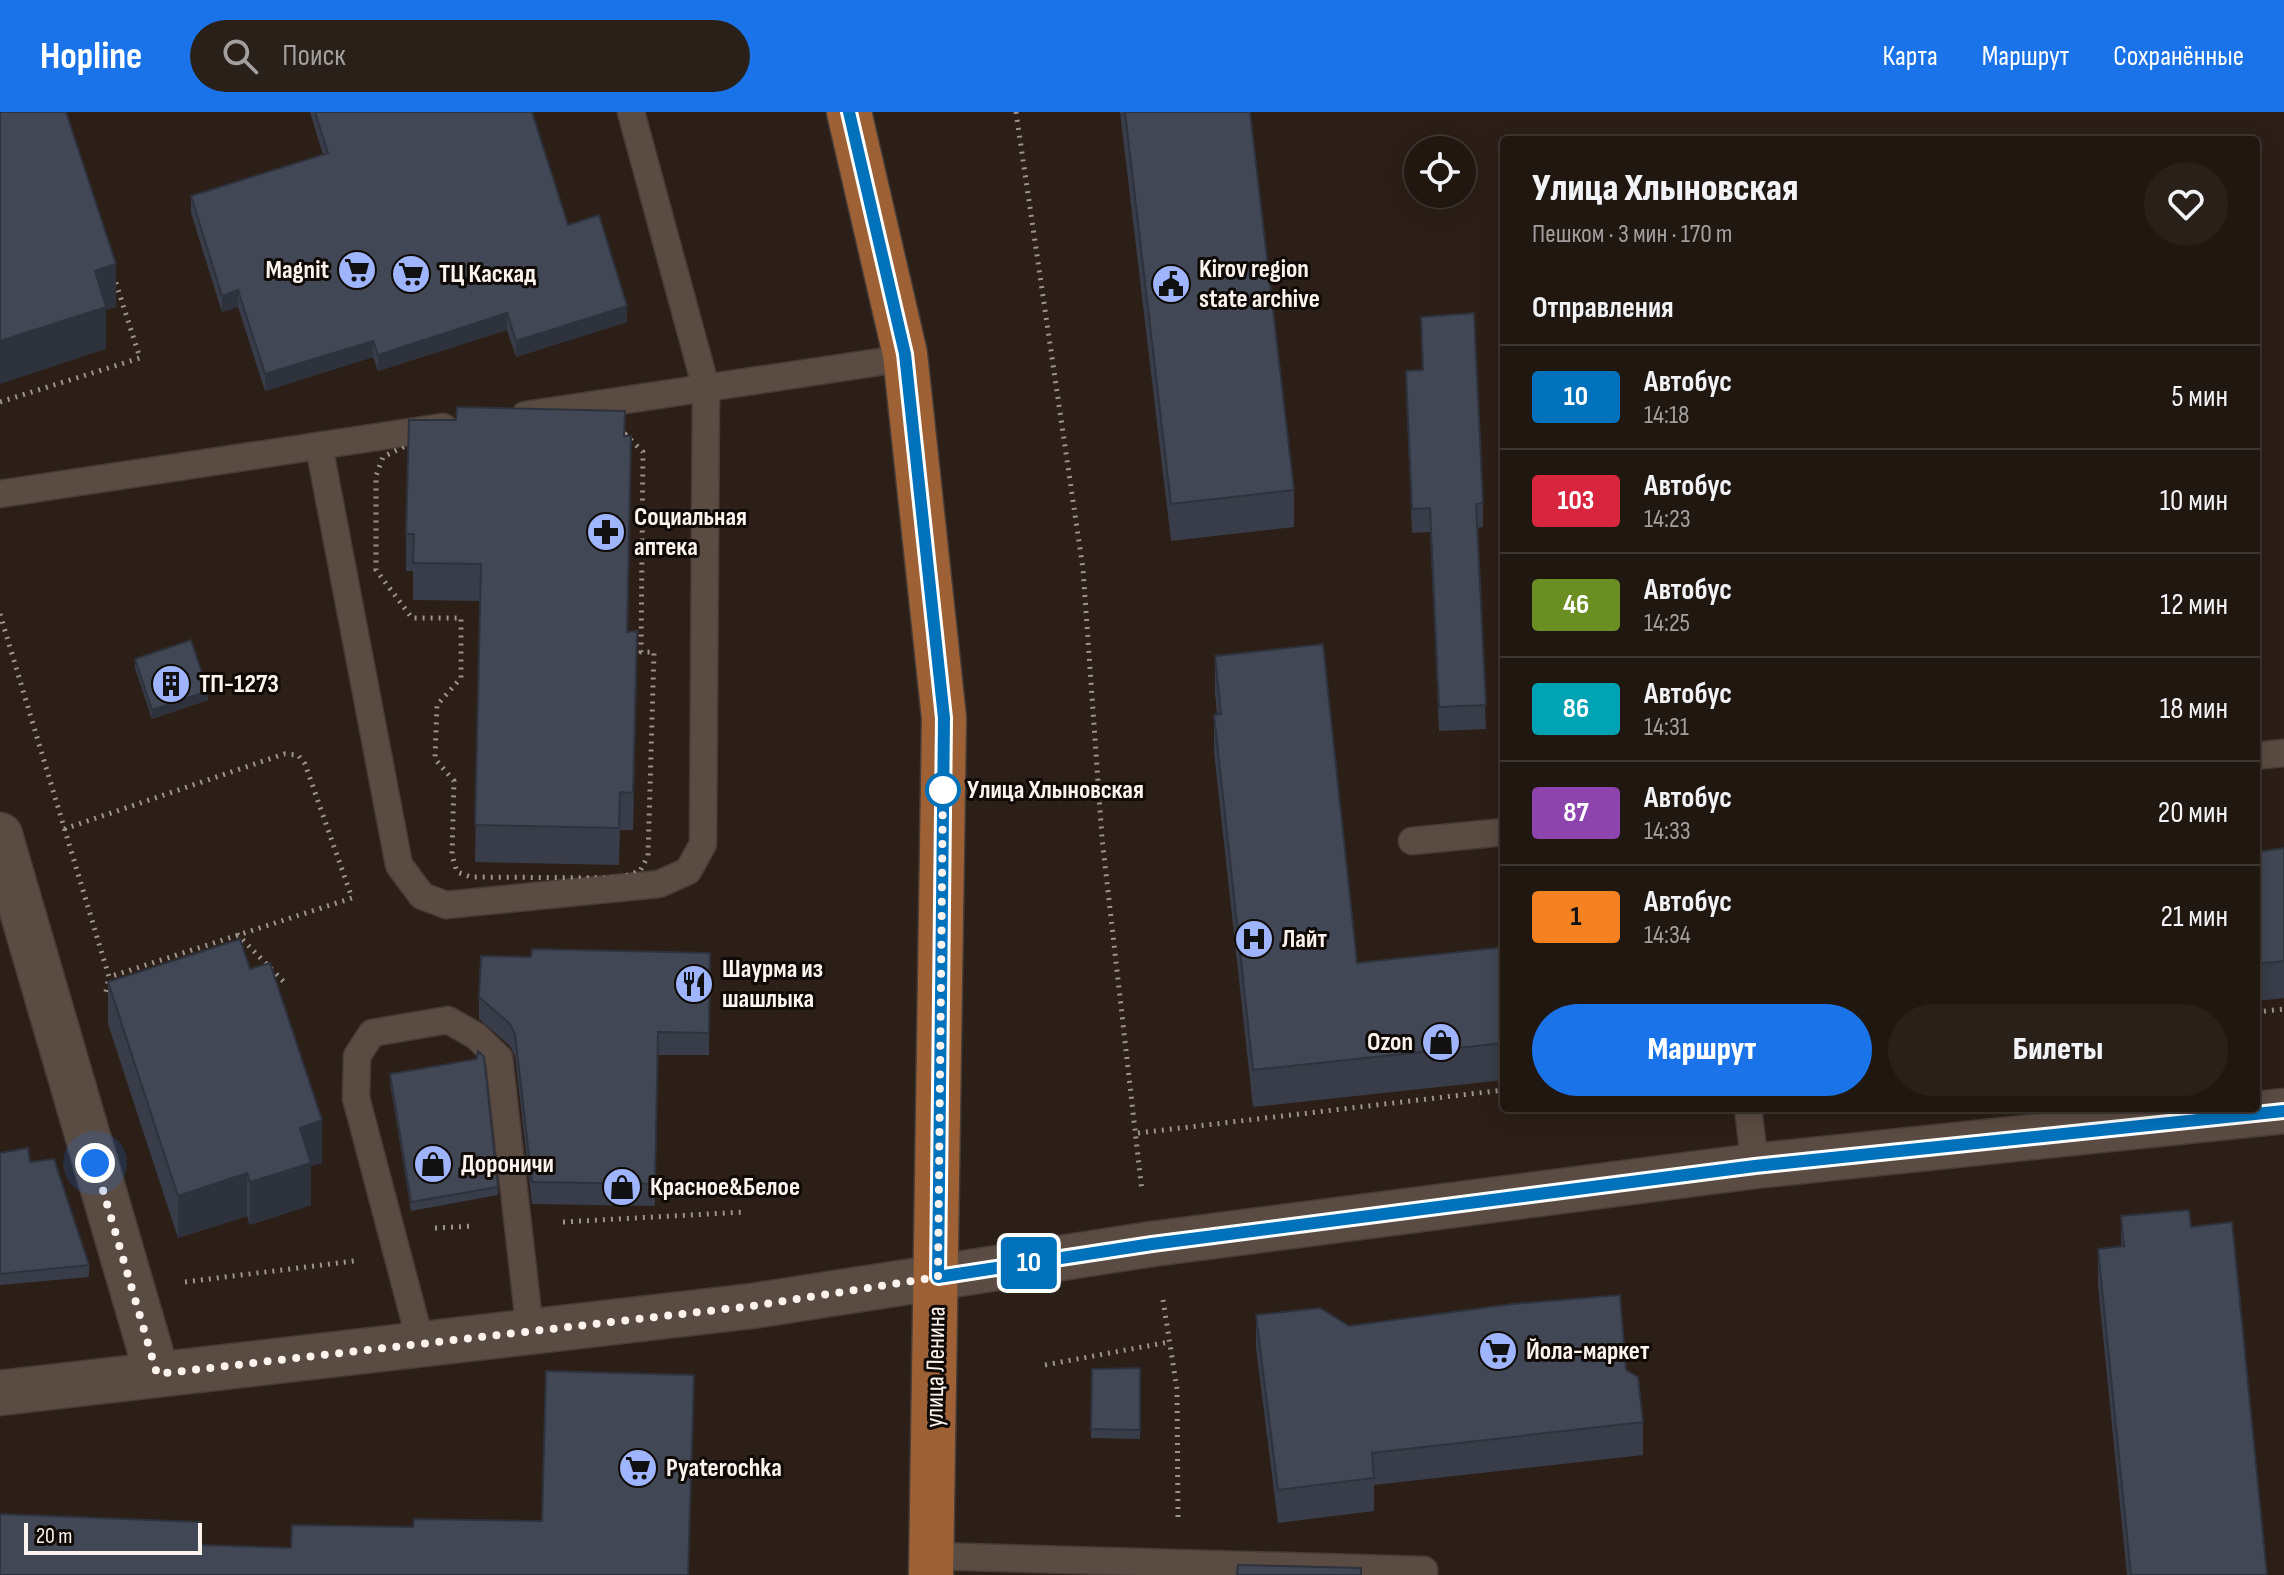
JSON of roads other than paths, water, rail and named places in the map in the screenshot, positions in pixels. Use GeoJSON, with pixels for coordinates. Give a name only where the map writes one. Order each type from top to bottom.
{"type":"FeatureCollection","features":[{"type":"Feature","properties":{"kind":"main road","name":"улица Ленина"},"geometry":{"type":"LineString","coordinates":[[849,112],[906,358],[944,718],[938,1277],[931,1566]]}},
{"type":"Feature","properties":{"kind":"street"},"geometry":{"type":"LineString","coordinates":[[3,853],[157,1374]]}},
{"type":"Feature","properties":{"kind":"street"},"geometry":{"type":"LineString","coordinates":[[0,1393],[752,1306],[1152,1244],[1755,1166],[2284,1111]]}},
{"type":"Feature","properties":{"kind":"lane"},"geometry":{"type":"LineString","coordinates":[[319,446],[399,865],[422,896],[446,905],[659,884],[688,871],[703,844],[706,388],[631,112]]}},
{"type":"Feature","properties":{"kind":"lane"},"geometry":{"type":"LineString","coordinates":[[507,418],[906,358]]}},
{"type":"Feature","properties":{"kind":"lane"},"geometry":{"type":"LineString","coordinates":[[0,494],[461,425]]}},
{"type":"Feature","properties":{"kind":"lane"},"geometry":{"type":"LineString","coordinates":[[2260,756],[2284,753]]}},
{"type":"Feature","properties":{"kind":"lane"},"geometry":{"type":"LineString","coordinates":[[1412,841],[1500,832]]}},
{"type":"Feature","properties":{"kind":"lane"},"geometry":{"type":"LineString","coordinates":[[421,1344],[356,1098],[357,1056],[372,1033],[448,1020],[476,1036],[499,1058],[530,1331]]}},
{"type":"Feature","properties":{"kind":"lane"},"geometry":{"type":"LineString","coordinates":[[1748,1112],[1755,1166]]}},
{"type":"Feature","properties":{"kind":"lane"},"geometry":{"type":"LineString","coordinates":[[931,1566],[1178,1563],[1424,1570],[1424,1575]]}},
{"type":"Feature","properties":{"kind":"place","name":"Magnit"},"geometry":{"type":"Point","coordinates":[357,270]}},
{"type":"Feature","properties":{"kind":"place","name":"ТЦ Каскад"},"geometry":{"type":"Point","coordinates":[411,274]}},
{"type":"Feature","properties":{"kind":"place","name":"Kirov region state archive"},"geometry":{"type":"Point","coordinates":[1171,284]}},
{"type":"Feature","properties":{"kind":"place","name":"Социальная аптека"},"geometry":{"type":"Point","coordinates":[606,532]}},
{"type":"Feature","properties":{"kind":"place","name":"ТП-1273"},"geometry":{"type":"Point","coordinates":[171,684]}},
{"type":"Feature","properties":{"kind":"place","name":"Улица Хлыновская"},"geometry":{"type":"Point","coordinates":[943,790]}},
{"type":"Feature","properties":{"kind":"place","name":"Лайт"},"geometry":{"type":"Point","coordinates":[1254,939]}},
{"type":"Feature","properties":{"kind":"place","name":"Шаурма из шашлыка"},"geometry":{"type":"Point","coordinates":[694,984]}},
{"type":"Feature","properties":{"kind":"place","name":"Ozon"},"geometry":{"type":"Point","coordinates":[1441,1042]}},
{"type":"Feature","properties":{"kind":"place","name":"Дороничи"},"geometry":{"type":"Point","coordinates":[433,1164]}},
{"type":"Feature","properties":{"kind":"place","name":"Красное&Белое"},"geometry":{"type":"Point","coordinates":[622,1187]}},
{"type":"Feature","properties":{"kind":"place","name":"Йола-маркет"},"geometry":{"type":"Point","coordinates":[1498,1351]}},
{"type":"Feature","properties":{"kind":"place","name":"Pyaterochka"},"geometry":{"type":"Point","coordinates":[638,1468]}}]}
